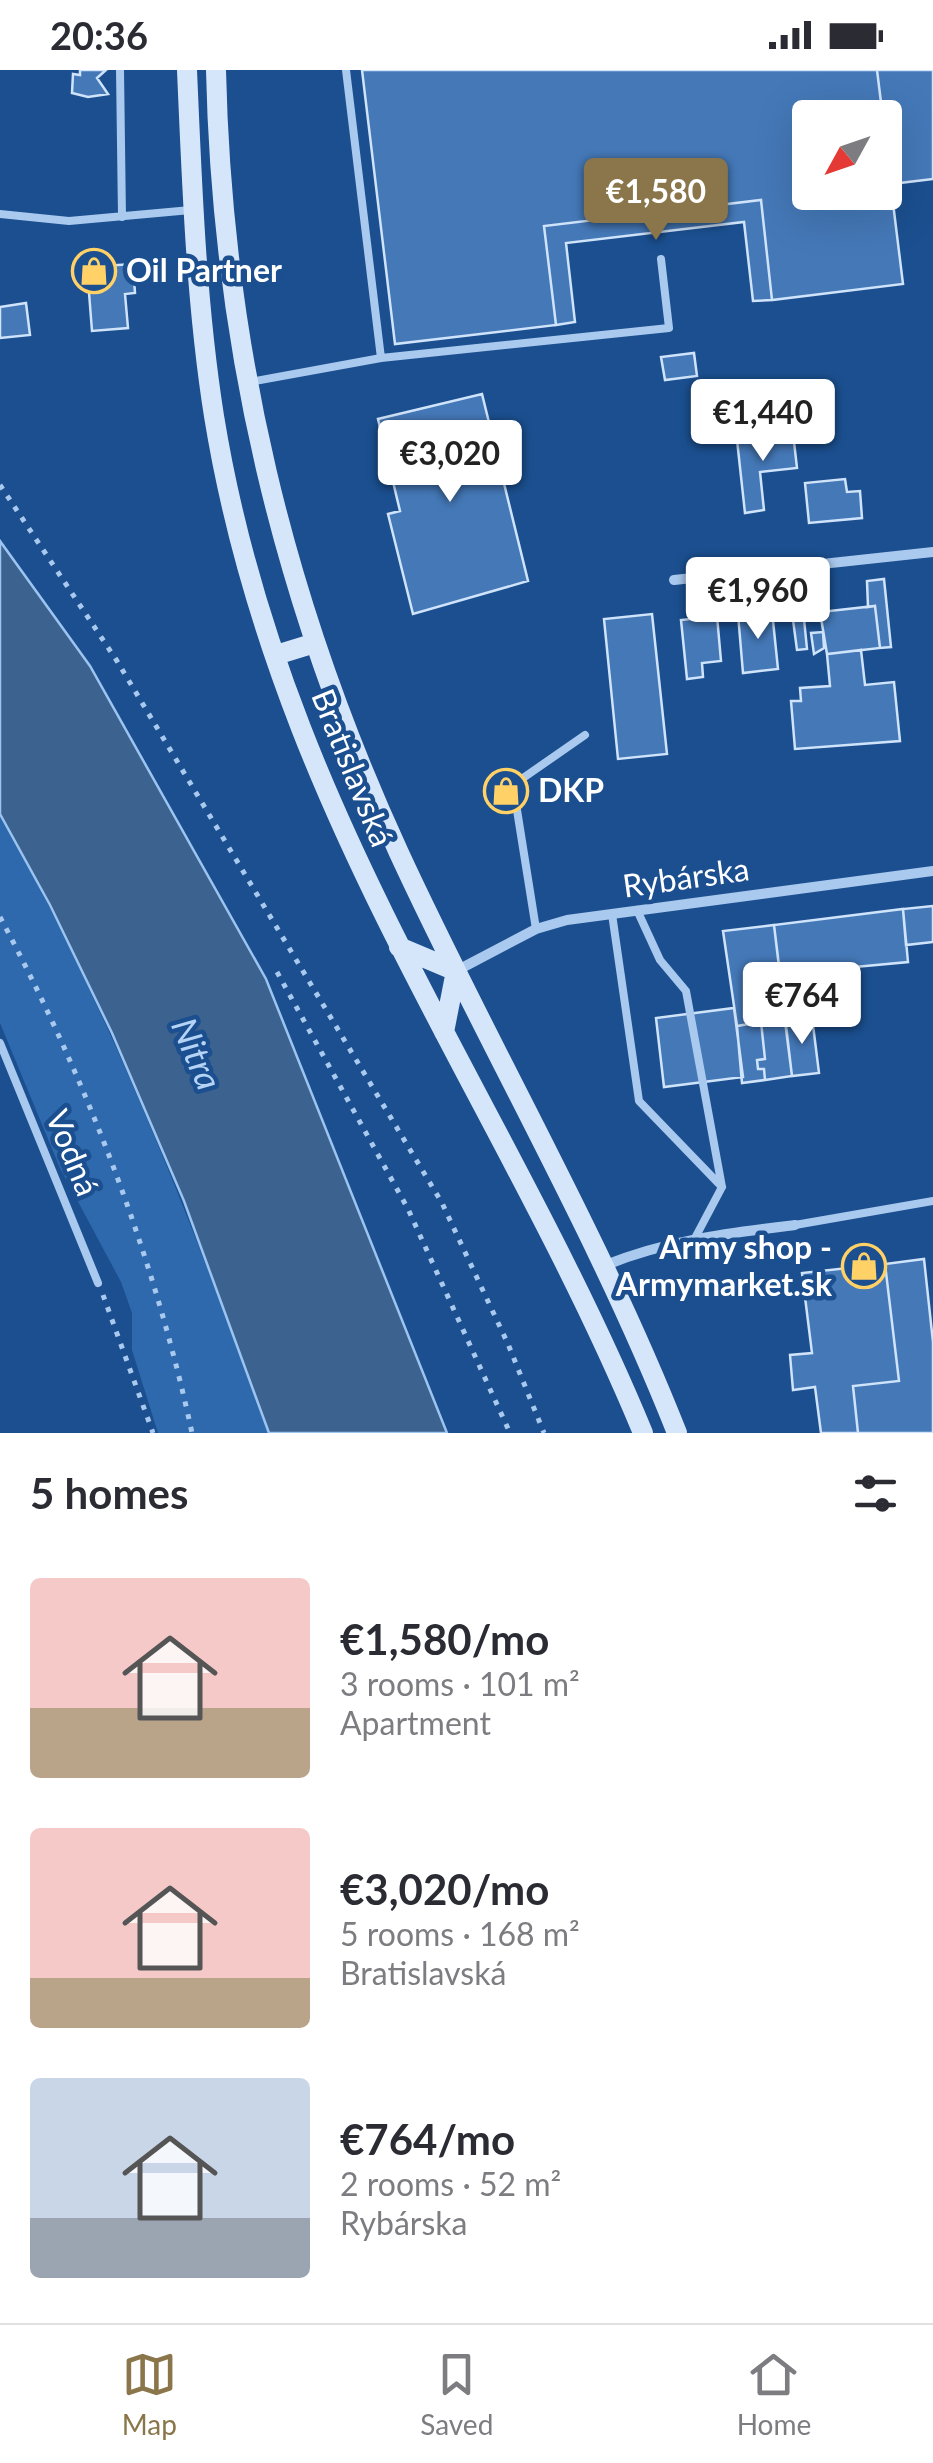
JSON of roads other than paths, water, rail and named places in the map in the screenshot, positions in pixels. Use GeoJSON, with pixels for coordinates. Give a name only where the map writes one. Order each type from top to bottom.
{"type":"FeatureCollection","features":[{"type":"Feature","properties":{"kind":"main road","name":"Bratislavská"},"geometry":{"type":"LineString","coordinates":[[188,70],[195,209],[214,414],[241,540],[276,654],[326,790],[399,947],[576,1281],[642,1433]]}},
{"type":"Feature","properties":{"kind":"main road","name":"Bratislavská"},"geometry":{"type":"LineString","coordinates":[[216,70],[230,272],[246,382],[263,470],[315,643],[392,836],[606,1265],[678,1433]]}},
{"type":"Feature","properties":{"kind":"main road"},"geometry":{"type":"LineString","coordinates":[[276,654],[315,643]]}},
{"type":"Feature","properties":{"kind":"main road"},"geometry":{"type":"LineString","coordinates":[[399,947],[456,970],[444,1032]]}},
{"type":"Feature","properties":{"kind":"main road"},"geometry":{"type":"LineString","coordinates":[[576,1281],[606,1265]]}},
{"type":"Feature","properties":{"kind":"street"},"geometry":{"type":"LineString","coordinates":[[674,580],[933,552]]}},
{"type":"Feature","properties":{"kind":"street","name":"Rybárska"},"geometry":{"type":"LineString","coordinates":[[456,970],[536,929],[637,910],[933,871]]}},
{"type":"Feature","properties":{"kind":"street"},"geometry":{"type":"LineString","coordinates":[[606,1265],[641,1251],[695,1238],[795,1225]]}},
{"type":"Feature","properties":{"kind":"lane"},"geometry":{"type":"LineString","coordinates":[[120,70],[122,216]]}},
{"type":"Feature","properties":{"kind":"lane"},"geometry":{"type":"LineString","coordinates":[[346,70],[380,358]]}},
{"type":"Feature","properties":{"kind":"lane"},"geometry":{"type":"LineString","coordinates":[[0,214],[69,221],[195,209]]}},
{"type":"Feature","properties":{"kind":"lane"},"geometry":{"type":"LineString","coordinates":[[246,382],[380,358],[669,328],[661,259]]}},
{"type":"Feature","properties":{"kind":"lane"},"geometry":{"type":"LineString","coordinates":[[536,929],[513,785],[585,734]]}},
{"type":"Feature","properties":{"kind":"lane"},"geometry":{"type":"LineString","coordinates":[[637,910],[660,960],[686,991],[722,1188],[695,1238]]}},
{"type":"Feature","properties":{"kind":"lane"},"geometry":{"type":"LineString","coordinates":[[612,914],[639,1101],[722,1188]]}},
{"type":"Feature","properties":{"kind":"lane","name":"Vodná"},"geometry":{"type":"LineString","coordinates":[[0,1042],[98,1283]]}},
{"type":"Feature","properties":{"kind":"lane"},"geometry":{"type":"LineString","coordinates":[[795,1225],[933,1201]]}},
{"type":"Feature","properties":{"kind":"water","name":"Nitra"},"geometry":{"type":"Polygon","coordinates":[[[0,541],[90,666],[266,979],[447,1433],[269,1433],[184,1201],[112,1033],[50,905],[0,814],[0,541]]]}},
{"type":"Feature","properties":{"kind":"place","name":"Oil Partner"},"geometry":{"type":"Point","coordinates":[94,271]}},
{"type":"Feature","properties":{"kind":"place","name":"DKP"},"geometry":{"type":"Point","coordinates":[506,791]}},
{"type":"Feature","properties":{"kind":"place","name":"Army shop - Armymarket.sk"},"geometry":{"type":"Point","coordinates":[864,1266]}}]}
